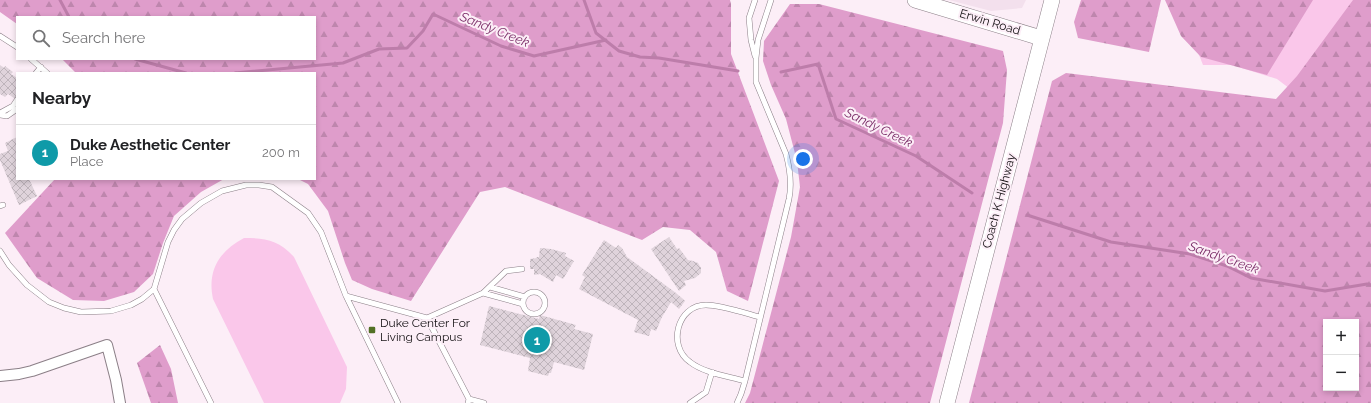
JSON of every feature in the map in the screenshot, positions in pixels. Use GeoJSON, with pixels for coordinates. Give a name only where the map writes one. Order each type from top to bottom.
{"type":"FeatureCollection","features":[{"type":"Feature","properties":{"kind":"main road","name":"Erwin Road"},"geometry":{"type":"LineString","coordinates":[[915,0],[1042,38]]}},
{"type":"Feature","properties":{"kind":"main road","name":"Coach K Highway"},"geometry":{"type":"LineString","coordinates":[[947,403],[1052,0]]}},
{"type":"Feature","properties":{"kind":"street"},"geometry":{"type":"LineString","coordinates":[[0,376],[32,371],[106,345],[116,380],[120,403]]}},
{"type":"Feature","properties":{"kind":"lane"},"geometry":{"type":"LineString","coordinates":[[755,0],[749,18],[751,40],[756,58]]}},
{"type":"Feature","properties":{"kind":"lane"},"geometry":{"type":"LineString","coordinates":[[737,403],[745,381],[791,187],[789,164],[786,154],[756,82],[758,40],[771,0]]}},
{"type":"Feature","properties":{"kind":"lane"},"geometry":{"type":"LineString","coordinates":[[0,36],[16,46]]}},
{"type":"Feature","properties":{"kind":"lane"},"geometry":{"type":"LineString","coordinates":[[32,60],[44,71]]}},
{"type":"Feature","properties":{"kind":"lane"},"geometry":{"type":"LineString","coordinates":[[0,114],[13,106],[16,102]]}},
{"type":"Feature","properties":{"kind":"lane"},"geometry":{"type":"LineString","coordinates":[[0,114],[7,116],[16,110]]}},
{"type":"Feature","properties":{"kind":"lane"},"geometry":{"type":"LineString","coordinates":[[0,251],[10,266],[27,285],[49,302],[64,308],[81,312],[111,311],[132,305],[154,289],[168,242],[182,219],[201,203],[222,191],[246,185],[258,184],[272,186],[308,213],[321,232],[346,296],[398,403]]}},
{"type":"Feature","properties":{"kind":"lane"},"geometry":{"type":"LineString","coordinates":[[346,296],[426,318],[483,293],[506,271],[522,269]]}},
{"type":"Feature","properties":{"kind":"lane"},"geometry":{"type":"LineString","coordinates":[[490,287],[525,297]]}},
{"type":"Feature","properties":{"kind":"lane"},"geometry":{"type":"LineString","coordinates":[[154,289],[211,403]]}},
{"type":"Feature","properties":{"kind":"lane"},"geometry":{"type":"LineString","coordinates":[[537,292],[542,296],[545,303],[540,312],[533,313],[526,310],[523,304],[525,297],[530,293],[537,292]]}},
{"type":"Feature","properties":{"kind":"lane"},"geometry":{"type":"LineString","coordinates":[[483,293],[523,304]]}},
{"type":"Feature","properties":{"kind":"lane"},"geometry":{"type":"LineString","coordinates":[[745,381],[712,372],[695,366],[689,362],[678,348],[678,329],[686,315],[694,308],[706,305],[760,317]]}},
{"type":"Feature","properties":{"kind":"lane"},"geometry":{"type":"LineString","coordinates":[[426,318],[469,401],[484,403]]}},
{"type":"Feature","properties":{"kind":"lane"},"geometry":{"type":"LineString","coordinates":[[690,403],[706,392],[712,372]]}},
{"type":"Feature","properties":{"kind":"shaded area"},"geometry":{"type":"Polygon","coordinates":[[[949,0],[1026,0],[1022,8],[991,11],[949,0]]]}},
{"type":"Feature","properties":{"kind":"shaded area"},"geometry":{"type":"Polygon","coordinates":[[[1191,0],[1371,0],[1360,142],[1277,79],[1232,65],[1203,65],[1186,22],[1191,0]]]}},
{"type":"Feature","properties":{"kind":"shaded area"},"geometry":{"type":"Polygon","coordinates":[[[244,238],[271,241],[283,247],[294,257],[347,367],[346,389],[340,403],[264,403],[213,299],[212,279],[217,263],[228,249],[244,238]]]}},
{"type":"Feature","properties":{"kind":"green space"},"geometry":{"type":"Polygon","coordinates":[[[0,0],[730,0],[731,54],[779,181],[748,301],[727,291],[716,252],[690,230],[663,227],[642,240],[505,187],[480,192],[411,301],[372,289],[352,280],[328,211],[308,184],[300,180],[316,180],[316,72],[75,72],[63,60],[316,60],[316,16],[16,16],[16,23],[0,12],[0,0]]]}},
{"type":"Feature","properties":{"kind":"green space"},"geometry":{"type":"Polygon","coordinates":[[[1081,0],[1161,0],[1149,52],[1078,38],[1074,22],[1081,0]]]}},
{"type":"Feature","properties":{"kind":"green space"},"geometry":{"type":"Polygon","coordinates":[[[1165,0],[1313,0],[1267,75],[1201,57],[1181,36],[1165,0]]]}},
{"type":"Feature","properties":{"kind":"green space"},"geometry":{"type":"Polygon","coordinates":[[[1353,0],[1371,0],[1371,403],[969,403],[1052,81],[1066,73],[1276,99],[1297,76],[1353,0]]]}},
{"type":"Feature","properties":{"kind":"green space"},"geometry":{"type":"Polygon","coordinates":[[[790,4],[819,4],[1003,51],[1007,70],[1003,123],[930,403],[745,403],[750,393],[791,237],[800,187],[797,161],[786,119],[771,85],[763,61],[764,41],[790,4]]]}},
{"type":"Feature","properties":{"kind":"green space"},"geometry":{"type":"Polygon","coordinates":[[[54,180],[222,180],[201,192],[174,216],[153,274],[134,292],[104,301],[73,300],[37,278],[5,233],[54,180]]]}},
{"type":"Feature","properties":{"kind":"green space"},"geometry":{"type":"Polygon","coordinates":[[[160,345],[171,369],[178,403],[151,403],[137,363],[160,345]]]}},
{"type":"Feature","properties":{"kind":"building"},"geometry":{"type":"Polygon","coordinates":[[[0,65],[4,68],[5,66],[13,72],[11,74],[16,77],[16,97],[14,98],[8,94],[5,97],[0,94],[0,65]]]}},
{"type":"Feature","properties":{"kind":"building"},"geometry":{"type":"Polygon","coordinates":[[[16,138],[16,180],[29,180],[37,196],[19,205],[0,160],[0,154],[8,151],[5,143],[16,138]]]}},
{"type":"Feature","properties":{"kind":"building"},"geometry":{"type":"Polygon","coordinates":[[[669,237],[677,249],[679,248],[688,260],[698,263],[701,268],[701,273],[695,278],[684,281],[686,285],[679,291],[651,249],[669,237]]]}},
{"type":"Feature","properties":{"kind":"building"},"geometry":{"type":"Polygon","coordinates":[[[604,240],[616,248],[618,245],[622,248],[627,257],[685,301],[679,309],[671,302],[656,331],[651,329],[649,336],[634,332],[638,320],[579,289],[585,277],[582,275],[604,240]]]}},
{"type":"Feature","properties":{"kind":"building"},"geometry":{"type":"Polygon","coordinates":[[[540,248],[566,253],[565,256],[574,261],[563,279],[556,275],[553,282],[540,274],[534,275],[534,269],[530,269],[530,259],[539,257],[540,248]]]}},
{"type":"Feature","properties":{"kind":"building"},"geometry":{"type":"Polygon","coordinates":[[[489,306],[539,319],[540,315],[576,325],[574,329],[593,334],[584,370],[554,362],[551,373],[549,373],[548,376],[528,371],[530,358],[480,345],[489,306]]]}},
{"type":"Feature","properties":{"kind":"waterway","name":"Sandy Creek"},"geometry":{"type":"LineString","coordinates":[[60,0],[68,16]]}},
{"type":"Feature","properties":{"kind":"waterway","name":"Sandy Creek"},"geometry":{"type":"LineString","coordinates":[[584,0],[596,33],[619,51],[640,57],[659,58],[738,71]]}},
{"type":"Feature","properties":{"kind":"waterway","name":"Sandy Creek"},"geometry":{"type":"LineString","coordinates":[[246,72],[343,63],[379,49],[407,48],[423,31],[433,14],[501,46],[534,56],[606,40]]}},
{"type":"Feature","properties":{"kind":"waterway","name":"Sandy Creek"},"geometry":{"type":"LineString","coordinates":[[139,60],[182,72]]}},
{"type":"Feature","properties":{"kind":"waterway","name":"Sandy Creek"},"geometry":{"type":"LineString","coordinates":[[781,72],[818,64],[836,119],[916,156],[972,193]]}},
{"type":"Feature","properties":{"kind":"waterway","name":"Sandy Creek"},"geometry":{"type":"LineString","coordinates":[[1027,215],[1111,242],[1190,254],[1227,266],[1251,278],[1325,291],[1367,284],[1371,285]]}},
{"type":"Feature","properties":{"kind":"place","name":"Duke Center For Living Campus"},"geometry":{"type":"Point","coordinates":[372,330]}},
{"type":"Feature","properties":{"kind":"place","name":"Duke Aesthetic Center"},"geometry":{"type":"Point","coordinates":[537,340]}}]}
